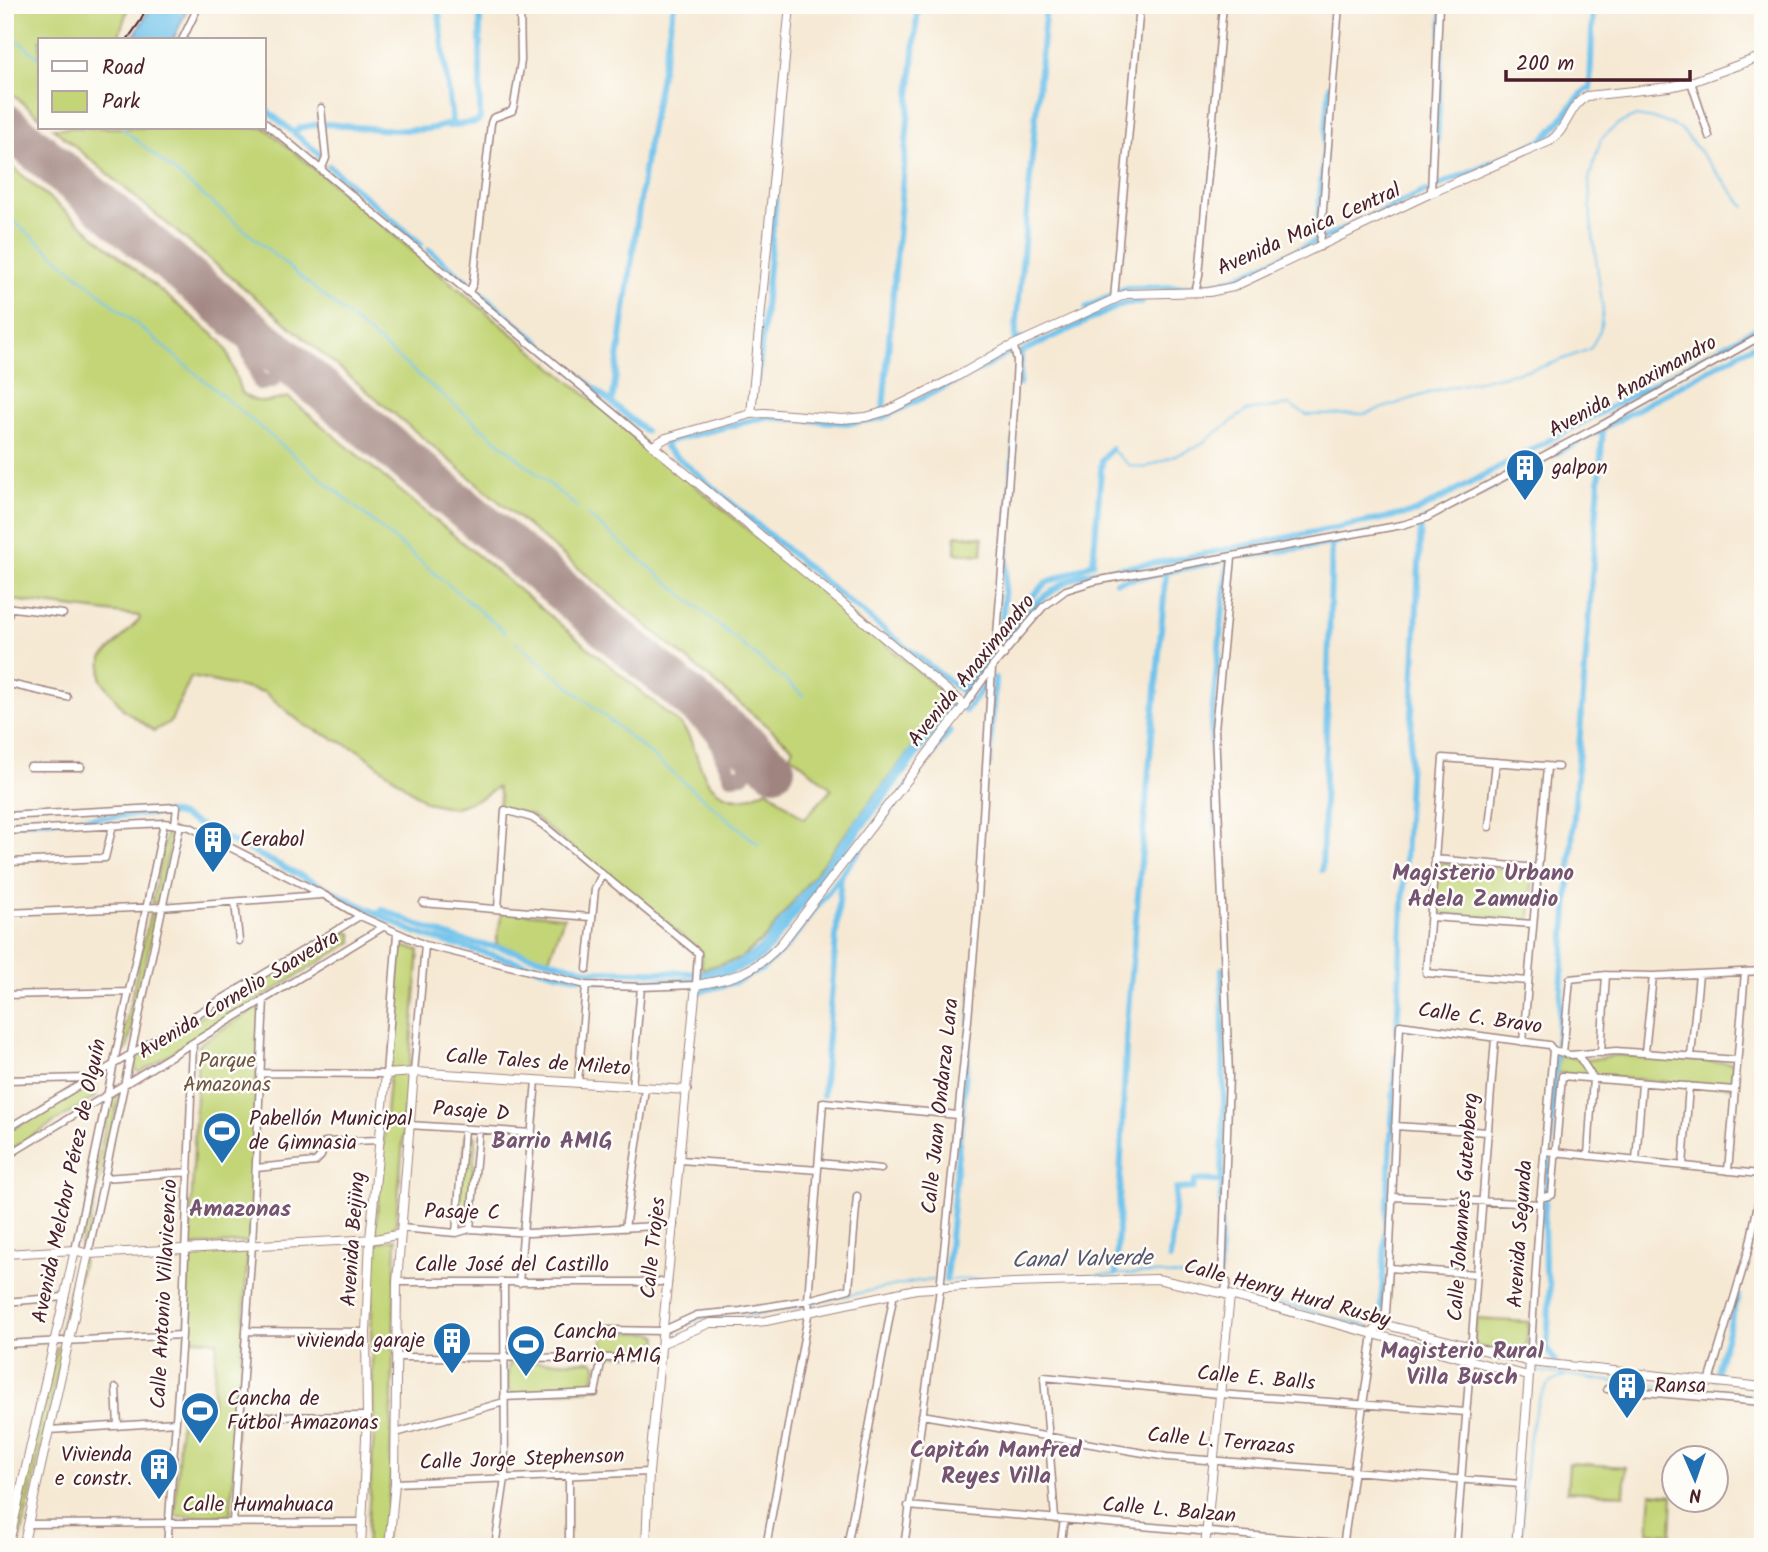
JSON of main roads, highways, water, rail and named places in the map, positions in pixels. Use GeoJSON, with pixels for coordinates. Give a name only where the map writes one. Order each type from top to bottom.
{"type":"FeatureCollection","features":[{"type":"Feature","properties":{"kind":"water"},"geometry":{"type":"Polygon","coordinates":[[[152,5],[189,5],[174,38],[133,38],[152,5]]]}},
{"type":"Feature","properties":{"kind":"waterway"},"geometry":{"type":"LineString","coordinates":[[326,124],[411,130],[442,126],[452,121],[438,5]]}},
{"type":"Feature","properties":{"kind":"waterway"},"geometry":{"type":"LineString","coordinates":[[449,126],[477,122],[480,119],[480,5]]}},
{"type":"Feature","properties":{"kind":"waterway"},"geometry":{"type":"LineString","coordinates":[[612,403],[647,150],[674,5]]}},
{"type":"Feature","properties":{"kind":"waterway"},"geometry":{"type":"LineString","coordinates":[[883,410],[918,5]]}},
{"type":"Feature","properties":{"kind":"waterway"},"geometry":{"type":"LineString","coordinates":[[1022,338],[1015,341],[1046,5]]}},
{"type":"Feature","properties":{"kind":"waterway"},"geometry":{"type":"LineString","coordinates":[[1443,5],[1435,187],[1541,141],[1586,90]]}},
{"type":"Feature","properties":{"kind":"waterway"},"geometry":{"type":"LineString","coordinates":[[1590,89],[1593,5]]}},
{"type":"Feature","properties":{"kind":"waterway"},"geometry":{"type":"LineString","coordinates":[[5,30],[38,57]]}},
{"type":"Feature","properties":{"kind":"waterway"},"geometry":{"type":"LineString","coordinates":[[1316,241],[1330,86]]}},
{"type":"Feature","properties":{"kind":"waterway"},"geometry":{"type":"LineString","coordinates":[[266,110],[321,158]]}},
{"type":"Feature","properties":{"kind":"waterway"},"geometry":{"type":"LineString","coordinates":[[758,380],[784,112]]}},
{"type":"Feature","properties":{"kind":"waterway"},"geometry":{"type":"LineString","coordinates":[[1111,449],[1129,465],[1144,468],[1197,447],[1246,411],[1289,405],[1307,415],[1365,414],[1438,390],[1545,366],[1590,349],[1600,331],[1603,311],[1591,220],[1589,179],[1601,139],[1618,124],[1636,116],[1659,120],[1681,129],[1745,207]]}},
{"type":"Feature","properties":{"kind":"waterway"},"geometry":{"type":"LineString","coordinates":[[295,133],[299,128],[319,124]]}},
{"type":"Feature","properties":{"kind":"waterway"},"geometry":{"type":"LineString","coordinates":[[124,130],[578,508]]}},
{"type":"Feature","properties":{"kind":"waterway"},"geometry":{"type":"LineString","coordinates":[[329,166],[421,244]]}},
{"type":"Feature","properties":{"kind":"waterway"},"geometry":{"type":"LineString","coordinates":[[1324,238],[1426,191]]}},
{"type":"Feature","properties":{"kind":"waterway"},"geometry":{"type":"LineString","coordinates":[[5,214],[505,632]]}},
{"type":"Feature","properties":{"kind":"waterway"},"geometry":{"type":"LineString","coordinates":[[1203,286],[1231,280],[1317,241]]}},
{"type":"Feature","properties":{"kind":"waterway"},"geometry":{"type":"LineString","coordinates":[[429,250],[468,282]]}},
{"type":"Feature","properties":{"kind":"waterway"},"geometry":{"type":"LineString","coordinates":[[1119,291],[1126,288],[1191,287]]}},
{"type":"Feature","properties":{"kind":"waterway"},"geometry":{"type":"LineString","coordinates":[[477,290],[645,431]]}},
{"type":"Feature","properties":{"kind":"waterway"},"geometry":{"type":"LineString","coordinates":[[1086,308],[1110,296]]}},
{"type":"Feature","properties":{"kind":"waterway"},"geometry":{"type":"LineString","coordinates":[[1019,384],[1021,352],[1125,303],[1142,303]]}},
{"type":"Feature","properties":{"kind":"waterway"},"geometry":{"type":"LineString","coordinates":[[962,695],[1037,602],[1064,583],[1083,574],[1173,560],[1416,512],[1763,325]]}},
{"type":"Feature","properties":{"kind":"waterway"},"geometry":{"type":"LineString","coordinates":[[1435,516],[1572,445],[1763,340]]}},
{"type":"Feature","properties":{"kind":"waterway"},"geometry":{"type":"LineString","coordinates":[[992,649],[960,690],[844,598],[665,447],[670,441],[765,417],[850,423],[882,418],[990,364],[1010,351]]}},
{"type":"Feature","properties":{"kind":"waterway"},"geometry":{"type":"LineString","coordinates":[[1557,1043],[1603,428]]}},
{"type":"Feature","properties":{"kind":"waterway"},"geometry":{"type":"LineString","coordinates":[[1001,638],[1014,444]]}},
{"type":"Feature","properties":{"kind":"waterway"},"geometry":{"type":"LineString","coordinates":[[1002,636],[1022,606],[1046,583],[1093,563],[1102,460],[1111,449]]}},
{"type":"Feature","properties":{"kind":"waterway"},"geometry":{"type":"LineString","coordinates":[[586,514],[804,696]]}},
{"type":"Feature","properties":{"kind":"waterway"},"geometry":{"type":"LineString","coordinates":[[1397,1031],[1421,522],[1425,520]]}},
{"type":"Feature","properties":{"kind":"waterway"},"geometry":{"type":"LineString","coordinates":[[1249,556],[1332,543],[1373,533]]}},
{"type":"Feature","properties":{"kind":"waterway"},"geometry":{"type":"LineString","coordinates":[[1322,870],[1332,543]]}},
{"type":"Feature","properties":{"kind":"waterway"},"geometry":{"type":"LineString","coordinates":[[1216,826],[1211,725],[1228,559]]}},
{"type":"Feature","properties":{"kind":"waterway"},"geometry":{"type":"LineString","coordinates":[[1116,582],[1221,561]]}},
{"type":"Feature","properties":{"kind":"waterway"},"geometry":{"type":"LineString","coordinates":[[1116,1273],[1127,1022],[1166,573]]}},
{"type":"Feature","properties":{"kind":"waterway"},"geometry":{"type":"LineString","coordinates":[[516,642],[759,845]]}},
{"type":"Feature","properties":{"kind":"waterway"},"geometry":{"type":"LineString","coordinates":[[989,764],[995,678]]}},
{"type":"Feature","properties":{"kind":"waterway"},"geometry":{"type":"LineString","coordinates":[[965,711],[988,681]]}},
{"type":"Feature","properties":{"kind":"waterway"},"geometry":{"type":"LineString","coordinates":[[379,915],[382,910],[386,911],[455,938],[590,971],[702,973],[735,965],[757,952],[767,942],[951,700]]}},
{"type":"Feature","properties":{"kind":"waterway"},"geometry":{"type":"LineString","coordinates":[[5,823],[170,813],[429,937],[557,973],[601,981],[701,980],[722,975],[761,957],[955,704]]}},
{"type":"Feature","properties":{"kind":"waterway"},"geometry":{"type":"LineString","coordinates":[[701,991],[735,982],[762,969],[787,946],[950,731]]}},
{"type":"Feature","properties":{"kind":"waterway"},"geometry":{"type":"LineString","coordinates":[[823,1095],[841,876]]}},
{"type":"Feature","properties":{"kind":"waterway"},"geometry":{"type":"LineString","coordinates":[[1219,1276],[1224,1104],[1222,969]]}},
{"type":"Feature","properties":{"kind":"waterway"},"geometry":{"type":"LineString","coordinates":[[946,1280],[975,974]]}},
{"type":"Feature","properties":{"kind":"waterway"},"geometry":{"type":"LineString","coordinates":[[1381,1309],[1396,1056]]}},
{"type":"Feature","properties":{"kind":"waterway"},"geometry":{"type":"LineString","coordinates":[[1550,1147],[1556,1056]]}},
{"type":"Feature","properties":{"kind":"waterway"},"geometry":{"type":"LineString","coordinates":[[1549,1158],[1544,1219],[1545,1268],[1550,1285],[1547,1349],[1555,1361]]}},
{"type":"Feature","properties":{"kind":"waterway"},"geometry":{"type":"LineString","coordinates":[[1170,1258],[1176,1189],[1193,1188],[1195,1180],[1221,1181]]}},
{"type":"Feature","properties":{"kind":"waterway"},"geometry":{"type":"LineString","coordinates":[[1754,1238],[1763,1199]]}},
{"type":"Feature","properties":{"kind":"waterway","name":"Canal Valverde"},"geometry":{"type":"LineString","coordinates":[[946,1280],[1154,1273],[1182,1276],[1219,1285]]}},
{"type":"Feature","properties":{"kind":"waterway","name":"Canal Valverde"},"geometry":{"type":"LineString","coordinates":[[811,1303],[934,1280]]}},
{"type":"Feature","properties":{"kind":"waterway","name":"Canal Valverde"},"geometry":{"type":"LineString","coordinates":[[1232,1290],[1369,1327]]}},
{"type":"Feature","properties":{"kind":"waterway"},"geometry":{"type":"LineString","coordinates":[[1715,1378],[1738,1296]]}},
{"type":"Feature","properties":{"kind":"waterway","name":"Canal Valverde"},"geometry":{"type":"LineString","coordinates":[[671,1333],[698,1319],[748,1316],[806,1305]]}},
{"type":"Feature","properties":{"kind":"waterway","name":"Canal Valverde"},"geometry":{"type":"LineString","coordinates":[[1536,1371],[1615,1382],[1763,1396]]}},
{"type":"Feature","properties":{"kind":"waterway"},"geometry":{"type":"LineString","coordinates":[[1521,1547],[1527,1460],[1535,1413],[1541,1395],[1550,1383],[1565,1376]]}},
{"type":"Feature","properties":{"kind":"tram line"},"geometry":{"type":"LineString","coordinates":[[128,38],[141,20],[147,5]]}},
{"type":"Feature","properties":{"kind":"place","name":"galpon"},"geometry":{"type":"Point","coordinates":[1525,502]}},
{"type":"Feature","properties":{"kind":"place","name":"Cerabol"},"geometry":{"type":"Point","coordinates":[213,874]}},
{"type":"Feature","properties":{"kind":"place","name":"Pabellón Municipal de Gimnasia"},"geometry":{"type":"Point","coordinates":[222,1165]}},
{"type":"Feature","properties":{"kind":"place","name":"vivienda garaje"},"geometry":{"type":"Point","coordinates":[452,1375]}},
{"type":"Feature","properties":{"kind":"place","name":"Cancha Barrio AMIG"},"geometry":{"type":"Point","coordinates":[526,1378]}},
{"type":"Feature","properties":{"kind":"place","name":"Ransa"},"geometry":{"type":"Point","coordinates":[1627,1420]}},
{"type":"Feature","properties":{"kind":"place","name":"Cancha de Fútbol Amazonas"},"geometry":{"type":"Point","coordinates":[200,1445]}},
{"type":"Feature","properties":{"kind":"place","name":"Vivienda e constr."},"geometry":{"type":"Point","coordinates":[159,1501]}},
{"type":"Feature","properties":{"kind":"district","name":"Magisterio Urbano Adela Zamudio"},"geometry":{"type":"Point","coordinates":[1483,887]}},
{"type":"Feature","properties":{"kind":"district","name":"Barrio AMIG"},"geometry":{"type":"Point","coordinates":[552,1142]}},
{"type":"Feature","properties":{"kind":"district","name":"Amazonas"},"geometry":{"type":"Point","coordinates":[240,1210]}},
{"type":"Feature","properties":{"kind":"district","name":"Magisterio Rural Villa Busch"},"geometry":{"type":"Point","coordinates":[1462,1365]}},
{"type":"Feature","properties":{"kind":"district","name":"Capitán Manfred Reyes Villa"},"geometry":{"type":"Point","coordinates":[996,1464]}},
{"type":"Feature","properties":{"kind":"park label","name":"Parque Amazonas"},"geometry":{"type":"Point","coordinates":[227,1073]}}]}
